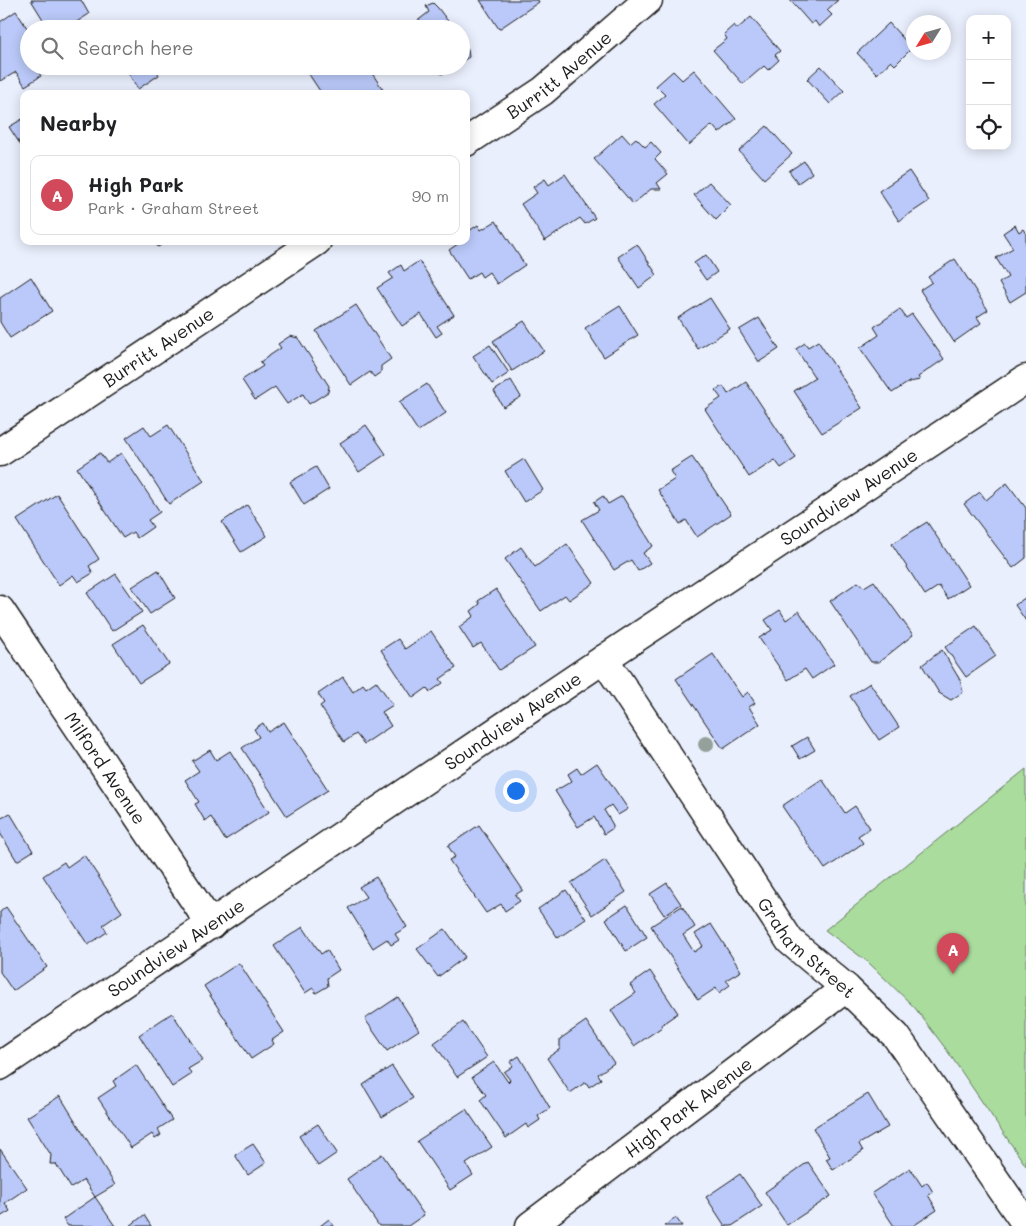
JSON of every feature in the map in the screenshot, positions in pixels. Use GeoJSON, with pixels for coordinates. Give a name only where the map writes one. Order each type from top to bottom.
{"type":"FeatureCollection","features":[{"type":"Feature","properties":{"kind":"street","name":"Burritt Avenue"},"geometry":{"type":"LineString","coordinates":[[470,139],[543,91],[648,0]]}},
{"type":"Feature","properties":{"kind":"street","name":"Burritt Avenue"},"geometry":{"type":"LineString","coordinates":[[0,452],[311,245]]}},
{"type":"Feature","properties":{"kind":"street","name":"Soundview Avenue"},"geometry":{"type":"LineString","coordinates":[[0,1066],[604,659],[1026,380]]}},
{"type":"Feature","properties":{"kind":"street","name":"Milford Avenue"},"geometry":{"type":"LineString","coordinates":[[0,610],[211,925]]}},
{"type":"Feature","properties":{"kind":"street","name":"Graham Street"},"geometry":{"type":"LineString","coordinates":[[604,659],[790,941],[846,988],[896,1036],[1026,1224]]}},
{"type":"Feature","properties":{"kind":"street","name":"High Park Avenue"},"geometry":{"type":"LineString","coordinates":[[530,1226],[846,988]]}},
{"type":"Feature","properties":{"kind":"green space"},"geometry":{"type":"Polygon","coordinates":[[[1026,769],[1026,1166],[946,1049],[915,1008],[868,962],[825,930],[1026,769]]]}},
{"type":"Feature","properties":{"kind":"building"},"geometry":{"type":"Polygon","coordinates":[[[31,0],[81,0],[89,14],[80,20],[43,20],[31,0]]]}},
{"type":"Feature","properties":{"kind":"building"},"geometry":{"type":"Polygon","coordinates":[[[480,0],[538,0],[539,2],[499,29],[480,0]]]}},
{"type":"Feature","properties":{"kind":"building"},"geometry":{"type":"Polygon","coordinates":[[[790,0],[838,0],[827,10],[832,15],[819,27],[815,21],[811,24],[790,0]]]}},
{"type":"Feature","properties":{"kind":"building"},"geometry":{"type":"Polygon","coordinates":[[[433,3],[447,20],[419,20],[429,12],[426,6],[433,3]]]}},
{"type":"Feature","properties":{"kind":"building"},"geometry":{"type":"Polygon","coordinates":[[[16,11],[22,20],[20,20],[20,75],[41,76],[25,86],[16,72],[0,80],[0,22],[16,11]]]}},
{"type":"Feature","properties":{"kind":"building"},"geometry":{"type":"Polygon","coordinates":[[[751,17],[780,51],[775,55],[779,60],[768,70],[764,66],[743,84],[713,50],[727,39],[724,34],[734,25],[737,29],[751,17]]]}},
{"type":"Feature","properties":{"kind":"building"},"geometry":{"type":"Polygon","coordinates":[[[889,23],[906,41],[906,54],[895,65],[891,61],[877,74],[857,53],[889,23]]]}},
{"type":"Feature","properties":{"kind":"building"},"geometry":{"type":"Polygon","coordinates":[[[821,66],[844,91],[830,104],[807,79],[821,66]]]}},
{"type":"Feature","properties":{"kind":"building"},"geometry":{"type":"Polygon","coordinates":[[[694,70],[736,119],[719,133],[712,125],[689,145],[654,104],[665,95],[656,86],[673,71],[682,80],[694,70]]]}},
{"type":"Feature","properties":{"kind":"building"},"geometry":{"type":"Polygon","coordinates":[[[129,75],[159,75],[138,89],[129,75]]]}},
{"type":"Feature","properties":{"kind":"building"},"geometry":{"type":"Polygon","coordinates":[[[309,75],[373,75],[383,90],[319,90],[309,75]]]}},
{"type":"Feature","properties":{"kind":"building"},"geometry":{"type":"Polygon","coordinates":[[[20,120],[20,144],[9,127],[20,120]]]}},
{"type":"Feature","properties":{"kind":"building"},"geometry":{"type":"Polygon","coordinates":[[[767,126],[792,154],[764,179],[739,151],[767,126]]]}},
{"type":"Feature","properties":{"kind":"building"},"geometry":{"type":"Polygon","coordinates":[[[622,134],[630,143],[636,138],[645,147],[651,142],[661,153],[655,159],[668,174],[657,183],[661,189],[651,189],[633,204],[594,159],[622,134]]]}},
{"type":"Feature","properties":{"kind":"building"},"geometry":{"type":"Polygon","coordinates":[[[804,161],[812,173],[798,183],[789,171],[804,161]]]}},
{"type":"Feature","properties":{"kind":"building"},"geometry":{"type":"Polygon","coordinates":[[[909,171],[929,201],[899,221],[879,191],[909,171]]]}},
{"type":"Feature","properties":{"kind":"building"},"geometry":{"type":"Polygon","coordinates":[[[565,174],[595,218],[585,224],[580,218],[545,241],[521,204],[537,193],[533,187],[545,179],[549,185],[565,174]]]}},
{"type":"Feature","properties":{"kind":"building"},"geometry":{"type":"Polygon","coordinates":[[[709,182],[731,205],[716,220],[694,195],[709,182]]]}},
{"type":"Feature","properties":{"kind":"building"},"geometry":{"type":"Polygon","coordinates":[[[496,221],[525,265],[497,284],[489,272],[482,277],[479,272],[468,279],[449,250],[456,245],[470,245],[470,230],[478,225],[481,230],[496,221]]]}},
{"type":"Feature","properties":{"kind":"building"},"geometry":{"type":"Polygon","coordinates":[[[1015,225],[1019,232],[1023,229],[1026,234],[1026,292],[1010,302],[999,283],[1008,277],[996,258],[1013,248],[1003,233],[1015,225]]]}},
{"type":"Feature","properties":{"kind":"building"},"geometry":{"type":"Polygon","coordinates":[[[637,244],[657,275],[639,288],[618,257],[637,244]]]}},
{"type":"Feature","properties":{"kind":"building"},"geometry":{"type":"Polygon","coordinates":[[[706,255],[717,272],[706,280],[694,263],[706,255]]]}},
{"type":"Feature","properties":{"kind":"building"},"geometry":{"type":"Polygon","coordinates":[[[955,259],[988,310],[977,317],[981,323],[954,342],[920,290],[932,282],[928,277],[955,259]]]}},
{"type":"Feature","properties":{"kind":"building"},"geometry":{"type":"Polygon","coordinates":[[[419,261],[454,315],[437,326],[442,333],[436,337],[421,314],[402,326],[377,288],[393,278],[389,273],[401,265],[404,271],[419,261]]]}},
{"type":"Feature","properties":{"kind":"building"},"geometry":{"type":"Polygon","coordinates":[[[31,277],[52,311],[10,338],[0,322],[0,298],[31,277]]]}},
{"type":"Feature","properties":{"kind":"building"},"geometry":{"type":"Polygon","coordinates":[[[710,298],[730,329],[698,349],[678,318],[710,298]]]}},
{"type":"Feature","properties":{"kind":"building"},"geometry":{"type":"Polygon","coordinates":[[[356,305],[391,359],[381,366],[381,372],[374,377],[370,372],[351,385],[316,331],[356,305]]]}},
{"type":"Feature","properties":{"kind":"building"},"geometry":{"type":"Polygon","coordinates":[[[620,306],[638,335],[604,357],[585,328],[620,306]]]}},
{"type":"Feature","properties":{"kind":"building"},"geometry":{"type":"Polygon","coordinates":[[[900,309],[906,318],[912,314],[944,359],[918,377],[920,380],[909,382],[892,393],[860,348],[879,335],[874,327],[900,309]]]}},
{"type":"Feature","properties":{"kind":"building"},"geometry":{"type":"Polygon","coordinates":[[[759,318],[779,349],[759,362],[739,330],[759,318]]]}},
{"type":"Feature","properties":{"kind":"building"},"geometry":{"type":"Polygon","coordinates":[[[524,321],[544,351],[512,371],[493,341],[524,321]]]}},
{"type":"Feature","properties":{"kind":"building"},"geometry":{"type":"Polygon","coordinates":[[[290,336],[298,338],[329,386],[328,392],[309,404],[303,394],[287,404],[275,387],[255,400],[242,380],[263,366],[260,362],[281,348],[278,344],[290,336]]]}},
{"type":"Feature","properties":{"kind":"building"},"geometry":{"type":"Polygon","coordinates":[[[818,341],[862,408],[822,433],[794,391],[815,378],[796,349],[805,343],[808,347],[818,341]]]}},
{"type":"Feature","properties":{"kind":"building"},"geometry":{"type":"Polygon","coordinates":[[[490,345],[509,373],[492,384],[473,356],[490,345]]]}},
{"type":"Feature","properties":{"kind":"building"},"geometry":{"type":"Polygon","coordinates":[[[511,380],[521,397],[503,407],[494,391],[511,380]]]}},
{"type":"Feature","properties":{"kind":"building"},"geometry":{"type":"Polygon","coordinates":[[[746,382],[796,458],[781,468],[775,460],[749,477],[705,409],[721,398],[715,390],[723,386],[728,394],[746,382]]]}},
{"type":"Feature","properties":{"kind":"building"},"geometry":{"type":"Polygon","coordinates":[[[427,384],[446,413],[418,431],[399,402],[427,384]]]}},
{"type":"Feature","properties":{"kind":"building"},"geometry":{"type":"Polygon","coordinates":[[[168,425],[204,481],[169,504],[126,438],[144,426],[151,436],[168,425]]]}},
{"type":"Feature","properties":{"kind":"building"},"geometry":{"type":"Polygon","coordinates":[[[366,425],[386,454],[359,472],[340,443],[366,425]]]}},
{"type":"Feature","properties":{"kind":"building"},"geometry":{"type":"Polygon","coordinates":[[[100,453],[107,463],[121,453],[160,512],[148,520],[153,527],[137,538],[133,532],[123,538],[77,468],[100,453]]]}},
{"type":"Feature","properties":{"kind":"building"},"geometry":{"type":"Polygon","coordinates":[[[692,457],[731,514],[697,537],[686,520],[680,524],[658,490],[675,479],[670,471],[692,457]]]}},
{"type":"Feature","properties":{"kind":"building"},"geometry":{"type":"Polygon","coordinates":[[[524,459],[543,490],[524,502],[505,471],[524,459]]]}},
{"type":"Feature","properties":{"kind":"building"},"geometry":{"type":"Polygon","coordinates":[[[316,467],[329,489],[304,505],[290,482],[316,467]]]}},
{"type":"Feature","properties":{"kind":"building"},"geometry":{"type":"Polygon","coordinates":[[[1007,483],[1026,508],[1026,558],[1013,568],[964,504],[980,492],[986,500],[1007,483]]]}},
{"type":"Feature","properties":{"kind":"building"},"geometry":{"type":"Polygon","coordinates":[[[57,494],[99,559],[89,566],[93,573],[78,582],[73,575],[59,585],[17,520],[57,494]]]}},
{"type":"Feature","properties":{"kind":"building"},"geometry":{"type":"Polygon","coordinates":[[[603,496],[608,504],[622,496],[653,546],[643,553],[650,563],[638,571],[631,560],[614,570],[582,520],[599,510],[594,502],[603,496]]]}},
{"type":"Feature","properties":{"kind":"building"},"geometry":{"type":"Polygon","coordinates":[[[247,505],[267,536],[241,552],[222,522],[247,505]]]}},
{"type":"Feature","properties":{"kind":"building"},"geometry":{"type":"Polygon","coordinates":[[[927,522],[969,585],[948,599],[939,586],[925,595],[892,544],[927,522]]]}},
{"type":"Feature","properties":{"kind":"building"},"geometry":{"type":"Polygon","coordinates":[[[567,544],[594,583],[569,600],[565,595],[541,611],[505,559],[521,547],[535,567],[567,544]]]}},
{"type":"Feature","properties":{"kind":"building"},"geometry":{"type":"Polygon","coordinates":[[[158,570],[175,598],[150,614],[132,587],[158,570]]]}},
{"type":"Feature","properties":{"kind":"building"},"geometry":{"type":"Polygon","coordinates":[[[116,574],[142,612],[112,631],[87,593],[116,574]]]}},
{"type":"Feature","properties":{"kind":"building"},"geometry":{"type":"Polygon","coordinates":[[[874,581],[913,635],[879,662],[871,662],[830,601],[858,582],[864,587],[874,581]]]}},
{"type":"Feature","properties":{"kind":"building"},"geometry":{"type":"Polygon","coordinates":[[[496,589],[535,647],[499,670],[481,643],[473,648],[459,627],[474,616],[471,611],[480,604],[478,601],[496,589]]]}},
{"type":"Feature","properties":{"kind":"building"},"geometry":{"type":"Polygon","coordinates":[[[1026,597],[1026,621],[1015,605],[1026,597]]]}},
{"type":"Feature","properties":{"kind":"building"},"geometry":{"type":"Polygon","coordinates":[[[780,610],[786,620],[799,611],[834,664],[812,679],[805,669],[788,680],[759,638],[772,630],[765,620],[780,610]]]}},
{"type":"Feature","properties":{"kind":"building"},"geometry":{"type":"Polygon","coordinates":[[[143,625],[169,664],[139,683],[113,644],[143,625]]]}},
{"type":"Feature","properties":{"kind":"building"},"geometry":{"type":"Polygon","coordinates":[[[976,626],[996,656],[966,677],[945,647],[976,626]]]}},
{"type":"Feature","properties":{"kind":"building"},"geometry":{"type":"Polygon","coordinates":[[[431,631],[456,668],[440,679],[443,683],[430,692],[427,688],[413,698],[381,650],[398,639],[405,649],[431,631]]]}},
{"type":"Feature","properties":{"kind":"building"},"geometry":{"type":"Polygon","coordinates":[[[942,650],[960,680],[963,692],[951,700],[939,693],[922,665],[942,650]]]}},
{"type":"Feature","properties":{"kind":"building"},"geometry":{"type":"Polygon","coordinates":[[[713,654],[742,697],[748,692],[755,703],[749,707],[760,724],[723,749],[676,679],[713,654]]]}},
{"type":"Feature","properties":{"kind":"building"},"geometry":{"type":"Polygon","coordinates":[[[343,677],[353,692],[363,684],[366,688],[376,681],[393,705],[382,712],[391,726],[364,744],[356,734],[344,742],[320,706],[324,703],[318,694],[343,677]]]}},
{"type":"Feature","properties":{"kind":"building"},"geometry":{"type":"Polygon","coordinates":[[[870,683],[899,727],[879,740],[850,696],[870,683]]]}},
{"type":"Feature","properties":{"kind":"building"},"geometry":{"type":"Polygon","coordinates":[[[284,722],[328,790],[287,816],[242,748],[259,737],[254,729],[263,723],[268,732],[284,722]]]}},
{"type":"Feature","properties":{"kind":"building"},"geometry":{"type":"Polygon","coordinates":[[[807,737],[815,750],[800,759],[792,746],[807,737]]]}},
{"type":"Feature","properties":{"kind":"building"},"geometry":{"type":"Polygon","coordinates":[[[210,750],[216,760],[230,751],[269,812],[225,840],[211,817],[205,821],[195,804],[199,802],[185,780],[199,771],[192,761],[210,750]]]}},
{"type":"Feature","properties":{"kind":"building"},"geometry":{"type":"Polygon","coordinates":[[[597,763],[628,809],[618,815],[611,805],[604,810],[613,828],[604,834],[594,817],[578,827],[555,791],[572,781],[568,774],[577,768],[581,774],[597,763]]]}},
{"type":"Feature","properties":{"kind":"building"},"geometry":{"type":"Polygon","coordinates":[[[822,779],[845,813],[855,806],[870,828],[858,836],[863,843],[825,869],[782,806],[822,779]]]}},
{"type":"Feature","properties":{"kind":"building"},"geometry":{"type":"Polygon","coordinates":[[[10,813],[33,851],[17,861],[0,833],[0,819],[10,813]]]}},
{"type":"Feature","properties":{"kind":"building"},"geometry":{"type":"Polygon","coordinates":[[[479,825],[523,890],[515,895],[520,901],[505,911],[501,904],[486,913],[449,860],[455,857],[448,846],[479,825]]]}},
{"type":"Feature","properties":{"kind":"building"},"geometry":{"type":"Polygon","coordinates":[[[84,855],[122,912],[103,925],[107,932],[88,945],[43,876],[64,862],[67,867],[84,855]]]}},
{"type":"Feature","properties":{"kind":"building"},"geometry":{"type":"Polygon","coordinates":[[[605,860],[626,892],[592,915],[571,883],[605,860]]]}},
{"type":"Feature","properties":{"kind":"building"},"geometry":{"type":"Polygon","coordinates":[[[376,877],[407,927],[395,934],[399,940],[391,945],[387,939],[373,948],[348,908],[366,897],[359,887],[376,877]]]}},
{"type":"Feature","properties":{"kind":"building"},"geometry":{"type":"Polygon","coordinates":[[[667,883],[681,904],[664,915],[650,894],[667,883]]]}},
{"type":"Feature","properties":{"kind":"building"},"geometry":{"type":"Polygon","coordinates":[[[566,890],[586,919],[558,938],[538,909],[566,890]]]}},
{"type":"Feature","properties":{"kind":"building"},"geometry":{"type":"Polygon","coordinates":[[[627,905],[647,937],[626,951],[606,919],[627,905]]]}},
{"type":"Feature","properties":{"kind":"building"},"geometry":{"type":"Polygon","coordinates":[[[682,906],[695,927],[683,935],[694,952],[703,946],[695,934],[711,924],[741,971],[726,980],[730,985],[719,993],[716,988],[698,1000],[651,926],[682,906]]]}},
{"type":"Feature","properties":{"kind":"building"},"geometry":{"type":"Polygon","coordinates":[[[6,907],[47,967],[13,991],[0,972],[0,912],[6,907]]]}},
{"type":"Feature","properties":{"kind":"building"},"geometry":{"type":"Polygon","coordinates":[[[303,927],[321,954],[327,950],[339,970],[327,978],[328,986],[316,993],[313,988],[305,993],[274,946],[303,927]]]}},
{"type":"Feature","properties":{"kind":"building"},"geometry":{"type":"Polygon","coordinates":[[[445,929],[465,957],[438,977],[417,949],[445,929]]]}},
{"type":"Feature","properties":{"kind":"building"},"geometry":{"type":"Polygon","coordinates":[[[239,963],[284,1032],[272,1040],[274,1044],[251,1059],[204,986],[239,963]]]}},
{"type":"Feature","properties":{"kind":"building"},"geometry":{"type":"Polygon","coordinates":[[[650,971],[678,1013],[661,1025],[662,1027],[634,1046],[611,1010],[636,993],[630,985],[650,971]]]}},
{"type":"Feature","properties":{"kind":"building"},"geometry":{"type":"Polygon","coordinates":[[[398,997],[419,1030],[387,1051],[365,1019],[398,997]]]}},
{"type":"Feature","properties":{"kind":"building"},"geometry":{"type":"Polygon","coordinates":[[[172,1013],[203,1060],[188,1069],[192,1074],[172,1087],[139,1035],[172,1013]]]}},
{"type":"Feature","properties":{"kind":"building"},"geometry":{"type":"Polygon","coordinates":[[[586,1021],[614,1063],[598,1074],[601,1079],[589,1087],[586,1082],[570,1093],[547,1058],[560,1049],[560,1039],[586,1021]]]}},
{"type":"Feature","properties":{"kind":"building"},"geometry":{"type":"Polygon","coordinates":[[[463,1022],[487,1057],[457,1077],[434,1043],[463,1022]]]}},
{"type":"Feature","properties":{"kind":"building"},"geometry":{"type":"Polygon","coordinates":[[[519,1056],[550,1108],[538,1116],[540,1120],[528,1128],[526,1124],[506,1138],[480,1100],[486,1095],[472,1077],[494,1062],[508,1082],[510,1080],[504,1072],[513,1066],[510,1062],[519,1056]]]}},
{"type":"Feature","properties":{"kind":"building"},"geometry":{"type":"Polygon","coordinates":[[[136,1065],[172,1120],[158,1129],[161,1135],[155,1139],[152,1134],[131,1148],[98,1098],[116,1086],[113,1081],[136,1065]]]}},
{"type":"Feature","properties":{"kind":"building"},"geometry":{"type":"Polygon","coordinates":[[[392,1066],[413,1098],[382,1117],[363,1085],[392,1066]]]}},
{"type":"Feature","properties":{"kind":"building"},"geometry":{"type":"Polygon","coordinates":[[[868,1094],[888,1127],[859,1144],[863,1151],[833,1170],[826,1159],[830,1157],[813,1128],[868,1094]]]}},
{"type":"Feature","properties":{"kind":"building"},"geometry":{"type":"Polygon","coordinates":[[[60,1096],[115,1185],[95,1197],[84,1180],[71,1188],[56,1164],[50,1164],[51,1155],[27,1117],[60,1096]]]}},
{"type":"Feature","properties":{"kind":"building"},"geometry":{"type":"Polygon","coordinates":[[[466,1109],[492,1147],[466,1164],[473,1175],[450,1190],[417,1141],[466,1109]]]}},
{"type":"Feature","properties":{"kind":"building"},"geometry":{"type":"Polygon","coordinates":[[[318,1124],[337,1153],[318,1166],[299,1136],[318,1124]]]}},
{"type":"Feature","properties":{"kind":"building"},"geometry":{"type":"Polygon","coordinates":[[[253,1144],[266,1163],[248,1175],[235,1155],[253,1144]]]}},
{"type":"Feature","properties":{"kind":"building"},"geometry":{"type":"Polygon","coordinates":[[[0,1149],[27,1188],[5,1203],[10,1211],[0,1217],[0,1149]]]}},
{"type":"Feature","properties":{"kind":"building"},"geometry":{"type":"Polygon","coordinates":[[[382,1154],[424,1215],[408,1226],[379,1226],[347,1179],[382,1154]]]}},
{"type":"Feature","properties":{"kind":"building"},"geometry":{"type":"Polygon","coordinates":[[[808,1162],[831,1196],[787,1225],[765,1192],[808,1162]]]}},
{"type":"Feature","properties":{"kind":"building"},"geometry":{"type":"Polygon","coordinates":[[[910,1168],[922,1186],[927,1182],[933,1192],[928,1195],[937,1210],[913,1226],[894,1226],[872,1193],[910,1168]]]}},
{"type":"Feature","properties":{"kind":"building"},"geometry":{"type":"Polygon","coordinates":[[[740,1174],[762,1206],[732,1226],[725,1226],[706,1197],[740,1174]]]}},
{"type":"Feature","properties":{"kind":"building"},"geometry":{"type":"Polygon","coordinates":[[[95,1197],[115,1226],[68,1226],[63,1219],[95,1197]]]}},
{"type":"Feature","properties":{"kind":"building"},"geometry":{"type":"Polygon","coordinates":[[[144,1215],[151,1226],[130,1226],[144,1215]]]}},
{"type":"Feature","properties":{"kind":"building"},"geometry":{"type":"Polygon","coordinates":[[[676,1218],[682,1226],[664,1226],[676,1218]]]}},
{"type":"Feature","properties":{"kind":"building"},"geometry":{"type":"Polygon","coordinates":[[[329,1219],[334,1226],[320,1226],[329,1219]]]}},
{"type":"Feature","properties":{"kind":"place","name":"High Park"},"geometry":{"type":"Point","coordinates":[953,974]}}]}
